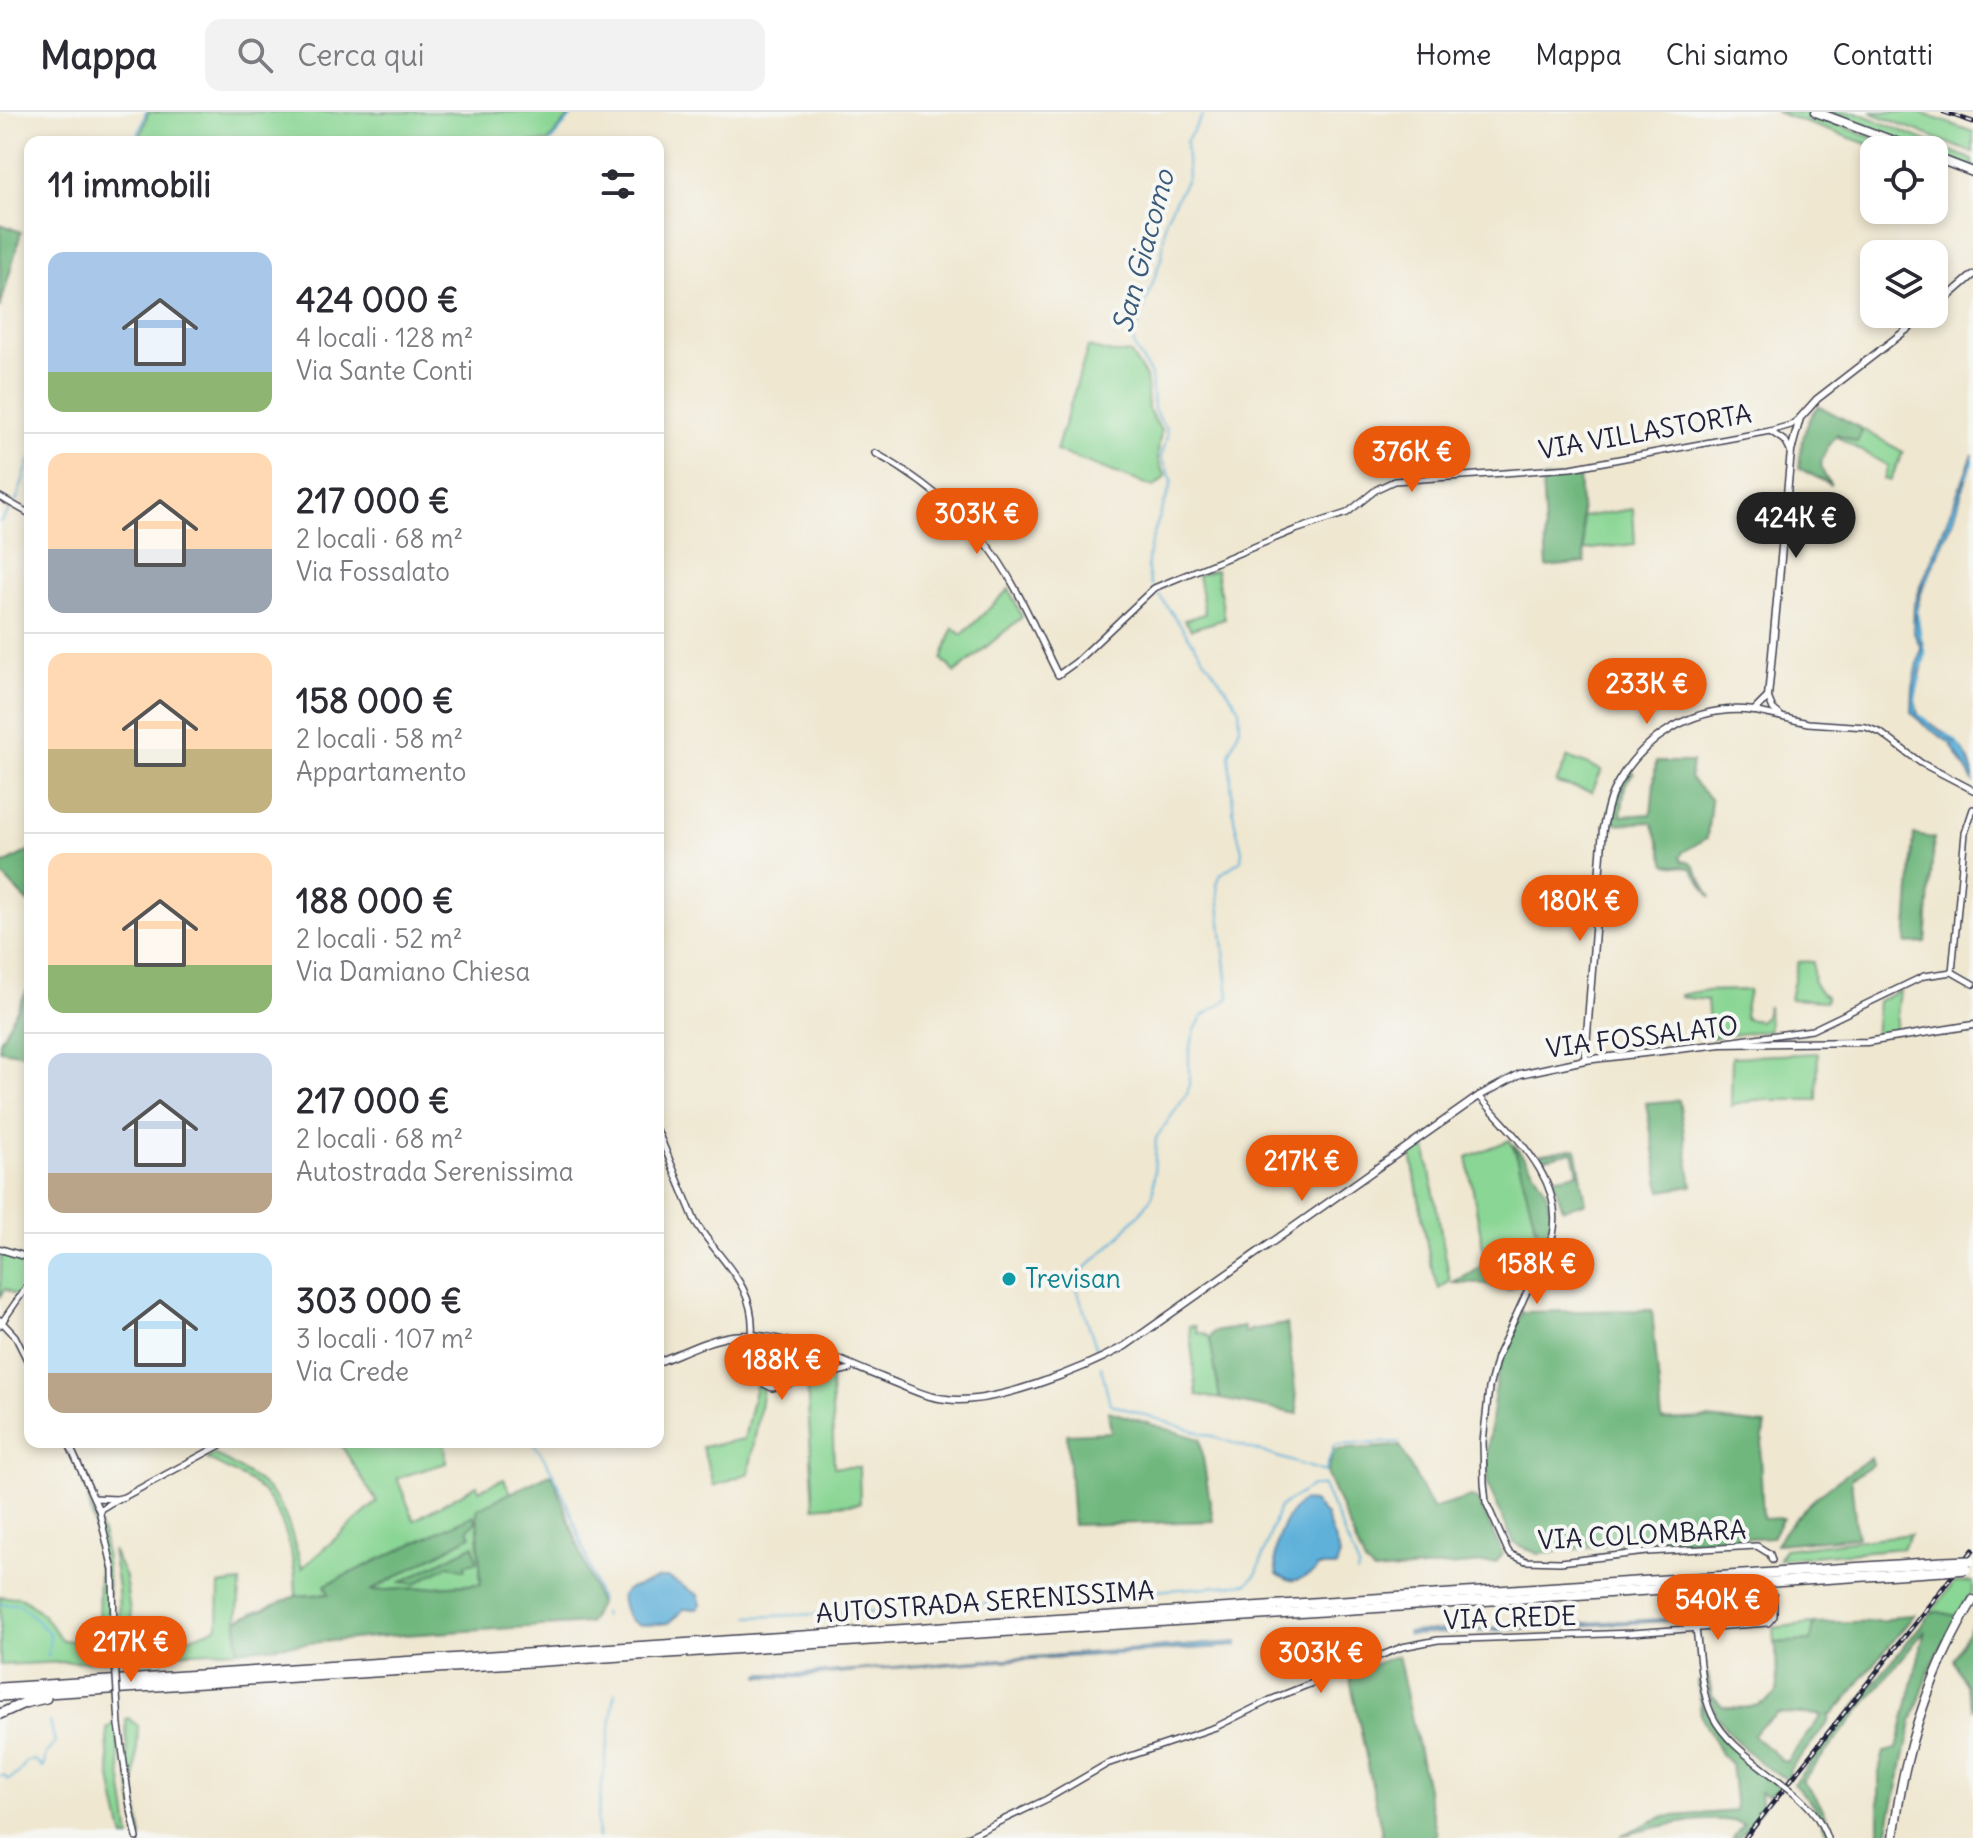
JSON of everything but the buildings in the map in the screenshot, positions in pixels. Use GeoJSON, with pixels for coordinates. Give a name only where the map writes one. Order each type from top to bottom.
{"type":"FeatureCollection","features":[{"type":"Feature","properties":{"kind":"highway","name":"AUTOSTRADA SERENISSIMA"},"geometry":{"type":"LineString","coordinates":[[0,1696],[1970,1565]]}},
{"type":"Feature","properties":{"kind":"highway","name":"AUTOSTRADA SERENISSIMA"},"geometry":{"type":"LineString","coordinates":[[0,1688],[1944,1567]]}},
{"type":"Feature","properties":{"kind":"highway"},"geometry":{"type":"LineString","coordinates":[[0,1714],[24,1703],[107,1690]]}},
{"type":"Feature","properties":{"kind":"main road"},"geometry":{"type":"LineString","coordinates":[[1816,112],[1880,136]]}},
{"type":"Feature","properties":{"kind":"main road"},"geometry":{"type":"LineString","coordinates":[[1948,162],[1973,172]]}},
{"type":"Feature","properties":{"kind":"main road"},"geometry":{"type":"LineString","coordinates":[[1893,1838],[1906,1764],[1928,1698],[1955,1632],[1973,1600]]}},
{"type":"Feature","properties":{"kind":"street"},"geometry":{"type":"LineString","coordinates":[[1948,297],[1973,275]]}},
{"type":"Feature","properties":{"kind":"street","name":"VIA VILLASTORTA"},"geometry":{"type":"LineString","coordinates":[[875,453],[910,472],[984,541],[1006,574],[1058,675],[1076,662],[1154,588],[1295,530],[1347,513],[1377,489],[1394,481],[1571,468],[1791,425],[1817,399],[1909,328]]}},
{"type":"Feature","properties":{"kind":"street"},"geometry":{"type":"LineString","coordinates":[[1781,716],[1773,709],[1768,697],[1791,451],[1800,418]]}},
{"type":"Feature","properties":{"kind":"street"},"geometry":{"type":"LineString","coordinates":[[1770,431],[1786,442],[1791,451]]}},
{"type":"Feature","properties":{"kind":"street"},"geometry":{"type":"LineString","coordinates":[[0,497],[24,511]]}},
{"type":"Feature","properties":{"kind":"street"},"geometry":{"type":"LineString","coordinates":[[1754,711],[1768,697]]}},
{"type":"Feature","properties":{"kind":"street"},"geometry":{"type":"LineString","coordinates":[[1585,1060],[1603,828],[1612,794],[1648,744],[1671,727],[1713,711],[1754,711],[1808,723],[1866,727],[1881,733],[1921,763],[1973,790]]}},
{"type":"Feature","properties":{"kind":"street"},"geometry":{"type":"LineString","coordinates":[[1952,972],[1965,833],[1973,809]]}},
{"type":"Feature","properties":{"kind":"street"},"geometry":{"type":"LineString","coordinates":[[1721,1044],[1812,1030],[1912,980],[1952,972],[1973,984]]}},
{"type":"Feature","properties":{"kind":"street","name":"VIA FOSSALATO"},"geometry":{"type":"LineString","coordinates":[[664,1360],[717,1339],[754,1335],[791,1343],[927,1395],[966,1401],[991,1398],[1096,1360],[1142,1334],[1479,1096],[1528,1072],[1585,1060],[1721,1044],[1867,1042],[1973,1025]]}},
{"type":"Feature","properties":{"kind":"street","name":"VIA COLOMBARA"},"geometry":{"type":"LineString","coordinates":[[1479,1096],[1538,1166],[1552,1194],[1556,1211],[1553,1235],[1493,1370],[1487,1403],[1482,1467],[1486,1502],[1510,1554],[1526,1561],[1560,1562],[1647,1552],[1757,1546],[1770,1554],[1772,1560]]}},
{"type":"Feature","properties":{"kind":"street"},"geometry":{"type":"LineString","coordinates":[[664,1146],[695,1221],[736,1272],[743,1286],[752,1315],[764,1384],[772,1388],[850,1369],[851,1366]]}},
{"type":"Feature","properties":{"kind":"street"},"geometry":{"type":"LineString","coordinates":[[0,1249],[24,1256]]}},
{"type":"Feature","properties":{"kind":"street"},"geometry":{"type":"LineString","coordinates":[[24,1290],[1,1322],[15,1336],[24,1354]]}},
{"type":"Feature","properties":{"kind":"street"},"geometry":{"type":"LineString","coordinates":[[71,1448],[99,1510],[113,1570],[119,1725],[137,1838]]}},
{"type":"Feature","properties":{"kind":"street"},"geometry":{"type":"LineString","coordinates":[[99,1510],[215,1448]]}},
{"type":"Feature","properties":{"kind":"street"},"geometry":{"type":"LineString","coordinates":[[94,1498],[117,1499]]}},
{"type":"Feature","properties":{"kind":"street"},"geometry":{"type":"LineString","coordinates":[[1774,1596],[1774,1616],[1768,1623],[1696,1629],[1707,1700],[1713,1716],[1741,1750],[1811,1807],[1827,1838]]}},
{"type":"Feature","properties":{"kind":"street","name":"VIA CREDE"},"geometry":{"type":"LineString","coordinates":[[965,1838],[1047,1799],[1107,1764],[1216,1727],[1270,1700],[1402,1647],[1438,1640],[1696,1629]]}},
{"type":"Feature","properties":{"kind":"green space"},"geometry":{"type":"Polygon","coordinates":[[[148,112],[573,112],[553,136],[141,136],[148,112]]]}},
{"type":"Feature","properties":{"kind":"green space"},"geometry":{"type":"Polygon","coordinates":[[[1775,112],[1812,115],[1868,136],[1860,136],[1860,141],[1775,112]]]}},
{"type":"Feature","properties":{"kind":"green space"},"geometry":{"type":"Polygon","coordinates":[[[1826,112],[1856,112],[1914,136],[1889,136],[1826,112]]]}},
{"type":"Feature","properties":{"kind":"green space"},"geometry":{"type":"Polygon","coordinates":[[[1870,112],[1918,112],[1973,132],[1973,153],[1948,143],[1948,136],[1930,136],[1870,112]]]}},
{"type":"Feature","properties":{"kind":"green space"},"geometry":{"type":"Polygon","coordinates":[[[1948,150],[1973,160],[1973,169],[1948,159],[1948,150]]]}},
{"type":"Feature","properties":{"kind":"green space"},"geometry":{"type":"Polygon","coordinates":[[[0,224],[21,232],[0,308],[0,224]]]}},
{"type":"Feature","properties":{"kind":"green space"},"geometry":{"type":"Polygon","coordinates":[[[1088,347],[1112,353],[1130,353],[1146,377],[1148,409],[1161,430],[1158,458],[1166,476],[1154,487],[1056,451],[1088,347]]]}},
{"type":"Feature","properties":{"kind":"green space"},"geometry":{"type":"Polygon","coordinates":[[[1819,406],[1857,426],[1862,432],[1857,442],[1837,434],[1824,454],[1822,470],[1831,485],[1799,468],[1806,428],[1819,406]]]}},
{"type":"Feature","properties":{"kind":"green space"},"geometry":{"type":"Polygon","coordinates":[[[1857,426],[1903,452],[1890,481],[1884,479],[1888,466],[1836,436],[1862,432],[1857,426]]]}},
{"type":"Feature","properties":{"kind":"green space"},"geometry":{"type":"Polygon","coordinates":[[[1579,476],[1585,563],[1547,567],[1542,479],[1579,476]]]}},
{"type":"Feature","properties":{"kind":"green space"},"geometry":{"type":"Polygon","coordinates":[[[1633,509],[1635,544],[1584,550],[1582,517],[1633,509]]]}},
{"type":"Feature","properties":{"kind":"green space"},"geometry":{"type":"Polygon","coordinates":[[[1216,570],[1225,619],[1191,629],[1184,620],[1205,614],[1198,575],[1216,570]]]}},
{"type":"Feature","properties":{"kind":"green space"},"geometry":{"type":"Polygon","coordinates":[[[1009,589],[1022,617],[955,673],[942,659],[953,628],[962,635],[1009,589]]]}},
{"type":"Feature","properties":{"kind":"green space"},"geometry":{"type":"Polygon","coordinates":[[[1568,757],[1602,770],[1592,792],[1556,783],[1568,757]]]}},
{"type":"Feature","properties":{"kind":"green space"},"geometry":{"type":"Polygon","coordinates":[[[1656,762],[1692,762],[1690,778],[1711,800],[1707,838],[1680,857],[1683,862],[1693,864],[1711,898],[1691,868],[1666,864],[1652,822],[1617,824],[1609,818],[1613,797],[1631,770],[1634,773],[1625,786],[1621,816],[1651,814],[1656,762]]]}},
{"type":"Feature","properties":{"kind":"green space"},"geometry":{"type":"Polygon","coordinates":[[[1914,835],[1934,838],[1926,943],[1906,944],[1914,835]]]}},
{"type":"Feature","properties":{"kind":"green space"},"geometry":{"type":"Polygon","coordinates":[[[24,853],[24,898],[0,873],[0,866],[24,853]]]}},
{"type":"Feature","properties":{"kind":"green space"},"geometry":{"type":"Polygon","coordinates":[[[1798,961],[1813,962],[1814,982],[1826,996],[1826,1001],[1790,999],[1798,961]]]}},
{"type":"Feature","properties":{"kind":"green space"},"geometry":{"type":"Polygon","coordinates":[[[1749,990],[1744,1014],[1746,1019],[1759,1021],[1765,1016],[1768,1006],[1769,1030],[1710,1038],[1707,1000],[1680,997],[1700,991],[1749,990]]]}},
{"type":"Feature","properties":{"kind":"green space"},"geometry":{"type":"Polygon","coordinates":[[[1900,991],[1895,1033],[1875,1037],[1878,1001],[1900,991]]]}},
{"type":"Feature","properties":{"kind":"green space"},"geometry":{"type":"Polygon","coordinates":[[[24,996],[24,1054],[0,1050],[0,1041],[24,996]]]}},
{"type":"Feature","properties":{"kind":"green space"},"geometry":{"type":"Polygon","coordinates":[[[1818,1053],[1817,1100],[1755,1100],[1731,1106],[1732,1057],[1818,1053]]]}},
{"type":"Feature","properties":{"kind":"green space"},"geometry":{"type":"Polygon","coordinates":[[[1679,1100],[1692,1186],[1661,1191],[1646,1103],[1679,1100]]]}},
{"type":"Feature","properties":{"kind":"green space"},"geometry":{"type":"Polygon","coordinates":[[[1510,1140],[1524,1174],[1536,1230],[1485,1259],[1467,1157],[1510,1140]]]}},
{"type":"Feature","properties":{"kind":"green space"},"geometry":{"type":"Polygon","coordinates":[[[1425,1144],[1450,1281],[1439,1289],[1430,1261],[1411,1154],[1425,1144]]]}},
{"type":"Feature","properties":{"kind":"green space"},"geometry":{"type":"Polygon","coordinates":[[[1514,1145],[1548,1197],[1552,1222],[1550,1235],[1513,1250],[1516,1286],[1508,1290],[1485,1284],[1451,1283],[1472,1273],[1496,1253],[1540,1232],[1535,1224],[1514,1145]]]}},
{"type":"Feature","properties":{"kind":"green space"},"geometry":{"type":"Polygon","coordinates":[[[1576,1148],[1586,1203],[1563,1209],[1553,1178],[1578,1173],[1573,1152],[1542,1159],[1538,1155],[1576,1148]]]}},
{"type":"Feature","properties":{"kind":"green space"},"geometry":{"type":"Polygon","coordinates":[[[1,1254],[24,1260],[24,1286],[17,1296],[5,1289],[0,1296],[1,1254]]]}},
{"type":"Feature","properties":{"kind":"green space"},"geometry":{"type":"Polygon","coordinates":[[[1652,1310],[1662,1421],[1707,1419],[1765,1425],[1760,1456],[1763,1519],[1783,1518],[1772,1537],[1607,1545],[1538,1554],[1514,1543],[1488,1485],[1487,1455],[1497,1374],[1522,1312],[1652,1310]]]}},
{"type":"Feature","properties":{"kind":"green space"},"geometry":{"type":"Polygon","coordinates":[[[1287,1324],[1298,1414],[1220,1399],[1210,1338],[1213,1332],[1244,1327],[1244,1332],[1249,1332],[1287,1324]]]}},
{"type":"Feature","properties":{"kind":"green space"},"geometry":{"type":"Polygon","coordinates":[[[1189,1326],[1195,1326],[1197,1333],[1210,1338],[1220,1399],[1197,1395],[1189,1326]]]}},
{"type":"Feature","properties":{"kind":"green space"},"geometry":{"type":"Polygon","coordinates":[[[831,1380],[834,1467],[859,1467],[860,1503],[814,1507],[807,1385],[831,1380]]]}},
{"type":"Feature","properties":{"kind":"green space"},"geometry":{"type":"Polygon","coordinates":[[[757,1381],[763,1389],[749,1473],[714,1486],[702,1447],[744,1439],[757,1381]]]}},
{"type":"Feature","properties":{"kind":"green space"},"geometry":{"type":"Polygon","coordinates":[[[1108,1411],[1200,1439],[1213,1521],[1073,1525],[1067,1434],[1111,1432],[1108,1411]]]}},
{"type":"Feature","properties":{"kind":"green space"},"geometry":{"type":"Polygon","coordinates":[[[1400,1446],[1432,1509],[1471,1497],[1477,1499],[1503,1554],[1496,1562],[1374,1572],[1365,1564],[1327,1475],[1333,1450],[1400,1446]]]}},
{"type":"Feature","properties":{"kind":"green space"},"geometry":{"type":"Polygon","coordinates":[[[343,1448],[445,1448],[446,1463],[397,1478],[414,1520],[477,1485],[479,1490],[504,1479],[511,1493],[477,1509],[481,1584],[296,1596],[291,1552],[275,1509],[257,1487],[207,1459],[214,1454],[247,1473],[269,1491],[284,1514],[302,1568],[377,1502],[343,1448]]]}},
{"type":"Feature","properties":{"kind":"green space"},"geometry":{"type":"Polygon","coordinates":[[[1871,1458],[1873,1464],[1851,1479],[1857,1537],[1776,1544],[1806,1507],[1871,1458]]]}},
{"type":"Feature","properties":{"kind":"green space"},"geometry":{"type":"Polygon","coordinates":[[[550,1474],[599,1604],[589,1623],[373,1637],[238,1650],[237,1620],[296,1596],[329,1594],[325,1585],[474,1515],[476,1522],[468,1529],[471,1536],[370,1591],[481,1584],[477,1509],[550,1474]]]}},
{"type":"Feature","properties":{"kind":"green space"},"geometry":{"type":"Polygon","coordinates":[[[88,1497],[103,1536],[111,1660],[0,1665],[0,1596],[19,1597],[30,1603],[63,1640],[98,1644],[99,1568],[88,1497]]]}},
{"type":"Feature","properties":{"kind":"green space"},"geometry":{"type":"Polygon","coordinates":[[[1911,1534],[1903,1548],[1779,1559],[1784,1549],[1911,1534]]]}},
{"type":"Feature","properties":{"kind":"green space"},"geometry":{"type":"Polygon","coordinates":[[[474,1545],[477,1562],[466,1564],[465,1570],[449,1565],[415,1584],[401,1582],[474,1545]]]}},
{"type":"Feature","properties":{"kind":"green space"},"geometry":{"type":"Polygon","coordinates":[[[112,1550],[125,1577],[135,1647],[133,1654],[120,1654],[118,1588],[112,1550]]]}},
{"type":"Feature","properties":{"kind":"green space"},"geometry":{"type":"Polygon","coordinates":[[[241,1582],[238,1650],[144,1654],[218,1627],[219,1585],[241,1582]]]}},
{"type":"Feature","properties":{"kind":"green space"},"geometry":{"type":"Polygon","coordinates":[[[1973,1582],[1973,1591],[1956,1616],[1938,1612],[1930,1614],[1954,1583],[1973,1582]]]}},
{"type":"Feature","properties":{"kind":"green space"},"geometry":{"type":"Polygon","coordinates":[[[1938,1612],[1956,1616],[1929,1671],[1912,1722],[1886,1838],[1879,1838],[1879,1771],[1884,1752],[1897,1749],[1925,1630],[1802,1781],[1826,1814],[1834,1838],[1829,1838],[1814,1805],[1793,1784],[1930,1614],[1938,1612]]]}},
{"type":"Feature","properties":{"kind":"green space"},"geometry":{"type":"Polygon","coordinates":[[[1914,1615],[1842,1704],[1832,1715],[1827,1715],[1830,1716],[1829,1722],[1790,1769],[1788,1779],[1769,1769],[1749,1752],[1717,1716],[1706,1673],[1712,1695],[1722,1706],[1744,1708],[1758,1705],[1777,1693],[1774,1643],[1811,1641],[1814,1623],[1886,1621],[1914,1615]],[[1778,1713],[1753,1734],[1786,1762],[1822,1715],[1778,1713]]]}},
{"type":"Feature","properties":{"kind":"green space"},"geometry":{"type":"Polygon","coordinates":[[[1814,1623],[1812,1641],[1774,1643],[1773,1628],[1814,1623]]]}},
{"type":"Feature","properties":{"kind":"green space"},"geometry":{"type":"Polygon","coordinates":[[[1973,1623],[1973,1711],[1966,1685],[1953,1660],[1973,1623]]]}},
{"type":"Feature","properties":{"kind":"green space"},"geometry":{"type":"Polygon","coordinates":[[[1398,1655],[1437,1835],[1431,1838],[1383,1838],[1349,1674],[1398,1655]]]}},
{"type":"Feature","properties":{"kind":"green space"},"geometry":{"type":"Polygon","coordinates":[[[1700,1681],[1703,1706],[1722,1738],[1779,1790],[1767,1796],[1760,1792],[1762,1808],[1739,1838],[1733,1838],[1743,1824],[1716,1820],[1682,1822],[1620,1836],[1662,1817],[1736,1811],[1731,1764],[1721,1754],[1701,1716],[1700,1681]]]}},
{"type":"Feature","properties":{"kind":"green space"},"geometry":{"type":"Polygon","coordinates":[[[128,1718],[138,1726],[135,1789],[142,1838],[139,1838],[130,1779],[126,1734],[128,1718]]]}},
{"type":"Feature","properties":{"kind":"green space"},"geometry":{"type":"Polygon","coordinates":[[[116,1721],[130,1838],[124,1838],[110,1770],[107,1729],[116,1721]]]}},
{"type":"Feature","properties":{"kind":"water"},"geometry":{"type":"Polygon","coordinates":[[[1973,454],[1954,519],[1920,595],[1916,616],[1925,655],[1915,698],[1918,715],[1946,734],[1962,750],[1972,769],[1973,781],[1950,743],[1912,713],[1913,688],[1921,648],[1913,630],[1914,604],[1973,454]]]}},
{"type":"Feature","properties":{"kind":"water"},"geometry":{"type":"Polygon","coordinates":[[[1302,1501],[1313,1502],[1325,1514],[1340,1555],[1336,1567],[1317,1567],[1317,1570],[1302,1578],[1288,1580],[1277,1574],[1277,1544],[1284,1524],[1302,1501]]]}},
{"type":"Feature","properties":{"kind":"water"},"geometry":{"type":"Polygon","coordinates":[[[659,1578],[669,1578],[698,1595],[701,1604],[697,1609],[684,1609],[669,1623],[636,1623],[627,1615],[621,1596],[626,1590],[659,1578]]]}},
{"type":"Feature","properties":{"kind":"water"},"geometry":{"type":"Polygon","coordinates":[[[1765,1614],[1760,1616],[1408,1635],[1408,1632],[1765,1614]]]}},
{"type":"Feature","properties":{"kind":"water"},"geometry":{"type":"Polygon","coordinates":[[[1237,1642],[1237,1646],[874,1669],[800,1677],[760,1677],[761,1674],[800,1674],[1237,1642]]]}},
{"type":"Feature","properties":{"kind":"waterway"},"geometry":{"type":"LineString","coordinates":[[138,136],[146,112]]}},
{"type":"Feature","properties":{"kind":"waterway"},"geometry":{"type":"LineString","coordinates":[[555,136],[575,112]]}},
{"type":"Feature","properties":{"kind":"waterway","name":"San Giacomo"},"geometry":{"type":"LineString","coordinates":[[1152,585],[1148,574],[1150,547],[1172,480],[1161,457],[1167,437],[1166,429],[1153,408],[1151,375],[1133,340],[1162,256],[1166,218],[1188,177],[1186,142],[1205,112]]}},
{"type":"Feature","properties":{"kind":"waterway"},"geometry":{"type":"LineString","coordinates":[[1966,477],[1973,460]]}},
{"type":"Feature","properties":{"kind":"waterway"},"geometry":{"type":"LineString","coordinates":[[16,502],[24,477]]}},
{"type":"Feature","properties":{"kind":"waterway"},"geometry":{"type":"LineString","coordinates":[[0,522],[12,507]]}},
{"type":"Feature","properties":{"kind":"waterway"},"geometry":{"type":"LineString","coordinates":[[1926,581],[1933,561]]}},
{"type":"Feature","properties":{"kind":"waterway","name":"San Giacomo"},"geometry":{"type":"LineString","coordinates":[[1097,1350],[1076,1277],[1118,1238],[1153,1194],[1156,1138],[1187,1094],[1189,1051],[1195,1030],[1202,1017],[1229,998],[1217,884],[1221,874],[1241,860],[1242,851],[1234,819],[1229,754],[1240,727],[1239,707],[1156,591]]}},
{"type":"Feature","properties":{"kind":"waterway"},"geometry":{"type":"LineString","coordinates":[[1917,610],[1921,639]]}},
{"type":"Feature","properties":{"kind":"waterway"},"geometry":{"type":"LineString","coordinates":[[1922,667],[1925,655],[1923,645]]}},
{"type":"Feature","properties":{"kind":"waterway"},"geometry":{"type":"LineString","coordinates":[[1916,710],[1915,698],[1920,677]]}},
{"type":"Feature","properties":{"kind":"waterway"},"geometry":{"type":"LineString","coordinates":[[1919,715],[1930,723]]}},
{"type":"Feature","properties":{"kind":"waterway"},"geometry":{"type":"LineString","coordinates":[[1945,733],[1956,741],[1966,758]]}},
{"type":"Feature","properties":{"kind":"waterway"},"geometry":{"type":"LineString","coordinates":[[1101,1366],[1110,1404],[1325,1472],[1334,1445],[1400,1442]]}},
{"type":"Feature","properties":{"kind":"waterway"},"geometry":{"type":"LineString","coordinates":[[537,1448],[565,1498],[600,1601]]}},
{"type":"Feature","properties":{"kind":"waterway"},"geometry":{"type":"LineString","coordinates":[[1322,1484],[1359,1567],[1357,1573]]}},
{"type":"Feature","properties":{"kind":"waterway"},"geometry":{"type":"LineString","coordinates":[[749,1617],[887,1611],[1247,1584],[1257,1573],[1279,1507],[1312,1486],[1322,1486]]}},
{"type":"Feature","properties":{"kind":"waterway"},"geometry":{"type":"LineString","coordinates":[[0,1604],[20,1604],[50,1634],[48,1657]]}},
{"type":"Feature","properties":{"kind":"waterway"},"geometry":{"type":"LineString","coordinates":[[603,1612],[604,1617]]}},
{"type":"Feature","properties":{"kind":"waterway"},"geometry":{"type":"LineString","coordinates":[[598,1838],[597,1820],[615,1693]]}},
{"type":"Feature","properties":{"kind":"waterway"},"geometry":{"type":"LineString","coordinates":[[0,1776],[4,1775],[8,1780],[21,1770],[26,1761],[35,1760],[43,1768],[46,1754],[55,1742],[50,1722]]}},
{"type":"Feature","properties":{"kind":"tunnel"},"geometry":{"type":"LineString","coordinates":[[1772,1560],[1774,1596]]}},
{"type":"Feature","properties":{"kind":"railway"},"geometry":{"type":"LineString","coordinates":[[1944,112],[1973,122]]}},
{"type":"Feature","properties":{"kind":"railway"},"geometry":{"type":"LineString","coordinates":[[1745,1838],[1973,1550]]}},
{"type":"Feature","properties":{"kind":"place","name":"Trevisan"},"geometry":{"type":"Point","coordinates":[1009,1279]}}]}
